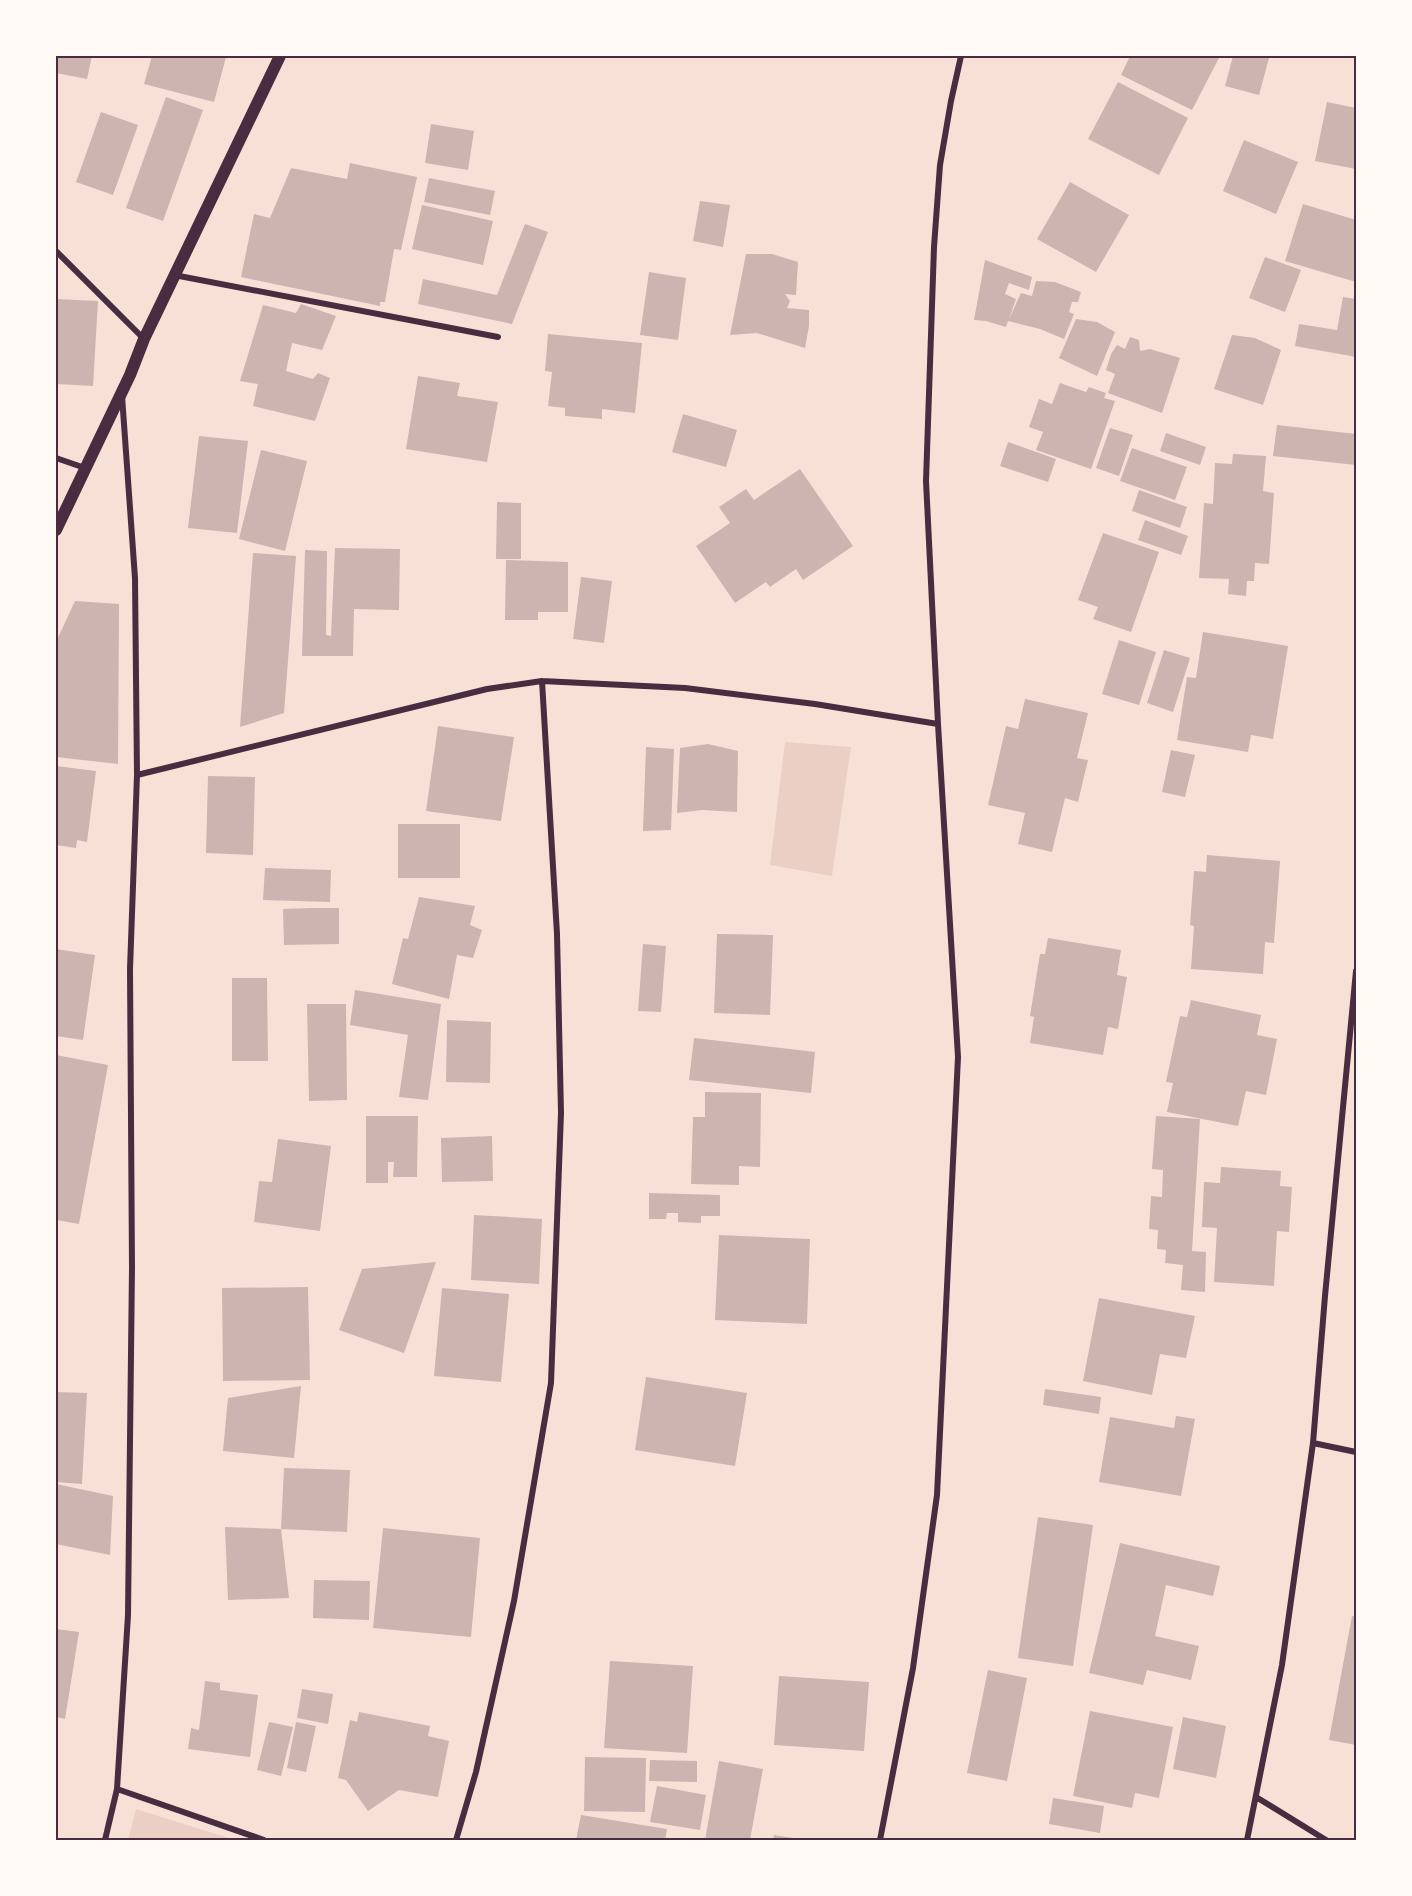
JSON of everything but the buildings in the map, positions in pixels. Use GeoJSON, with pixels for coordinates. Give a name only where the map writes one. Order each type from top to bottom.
{"type":"FeatureCollection","features":[{"type":"Feature","properties":{"kind":"main road"},"geometry":{"type":"LineString","coordinates":[[56,530],[130,375],[174,275],[280,56]]}},
{"type":"Feature","properties":{"kind":"street"},"geometry":{"type":"LineString","coordinates":[[880,1840],[913,1668],[937,1495],[958,1057],[926,481],[940,165],[961,56]]}},
{"type":"Feature","properties":{"kind":"street"},"geometry":{"type":"LineString","coordinates":[[56,251],[144,339]]}},
{"type":"Feature","properties":{"kind":"street"},"geometry":{"type":"LineString","coordinates":[[174,275],[498,337]]}},
{"type":"Feature","properties":{"kind":"street"},"geometry":{"type":"LineString","coordinates":[[105,1840],[117,1789],[128,1615],[132,1268],[130,969],[137,776],[135,578],[122,389]]}},
{"type":"Feature","properties":{"kind":"street"},"geometry":{"type":"LineString","coordinates":[[56,458],[85,468]]}},
{"type":"Feature","properties":{"kind":"street"},"geometry":{"type":"LineString","coordinates":[[137,776],[487,689],[542,681],[685,687],[815,704],[938,724]]}},
{"type":"Feature","properties":{"kind":"street"},"geometry":{"type":"LineString","coordinates":[[456,1840],[476,1772],[514,1601],[551,1383],[561,1113],[557,933],[542,681]]}},
{"type":"Feature","properties":{"kind":"street"},"geometry":{"type":"LineString","coordinates":[[1248,1840],[1282,1665],[1313,1443],[1356,971]]}},
{"type":"Feature","properties":{"kind":"street"},"geometry":{"type":"LineString","coordinates":[[1313,1443],[1356,1452]]}},
{"type":"Feature","properties":{"kind":"street"},"geometry":{"type":"LineString","coordinates":[[117,1789],[264,1840]]}},
{"type":"Feature","properties":{"kind":"street"},"geometry":{"type":"LineString","coordinates":[[1256,1797],[1326,1840]]}},
{"type":"Feature","properties":{"kind":"shaded area"},"geometry":{"type":"Polygon","coordinates":[[[785,742],[851,747],[832,876],[770,865],[785,742]]]}},
{"type":"Feature","properties":{"kind":"shaded area"},"geometry":{"type":"Polygon","coordinates":[[[136,1809],[235,1840],[128,1840],[136,1809]]]}}]}
